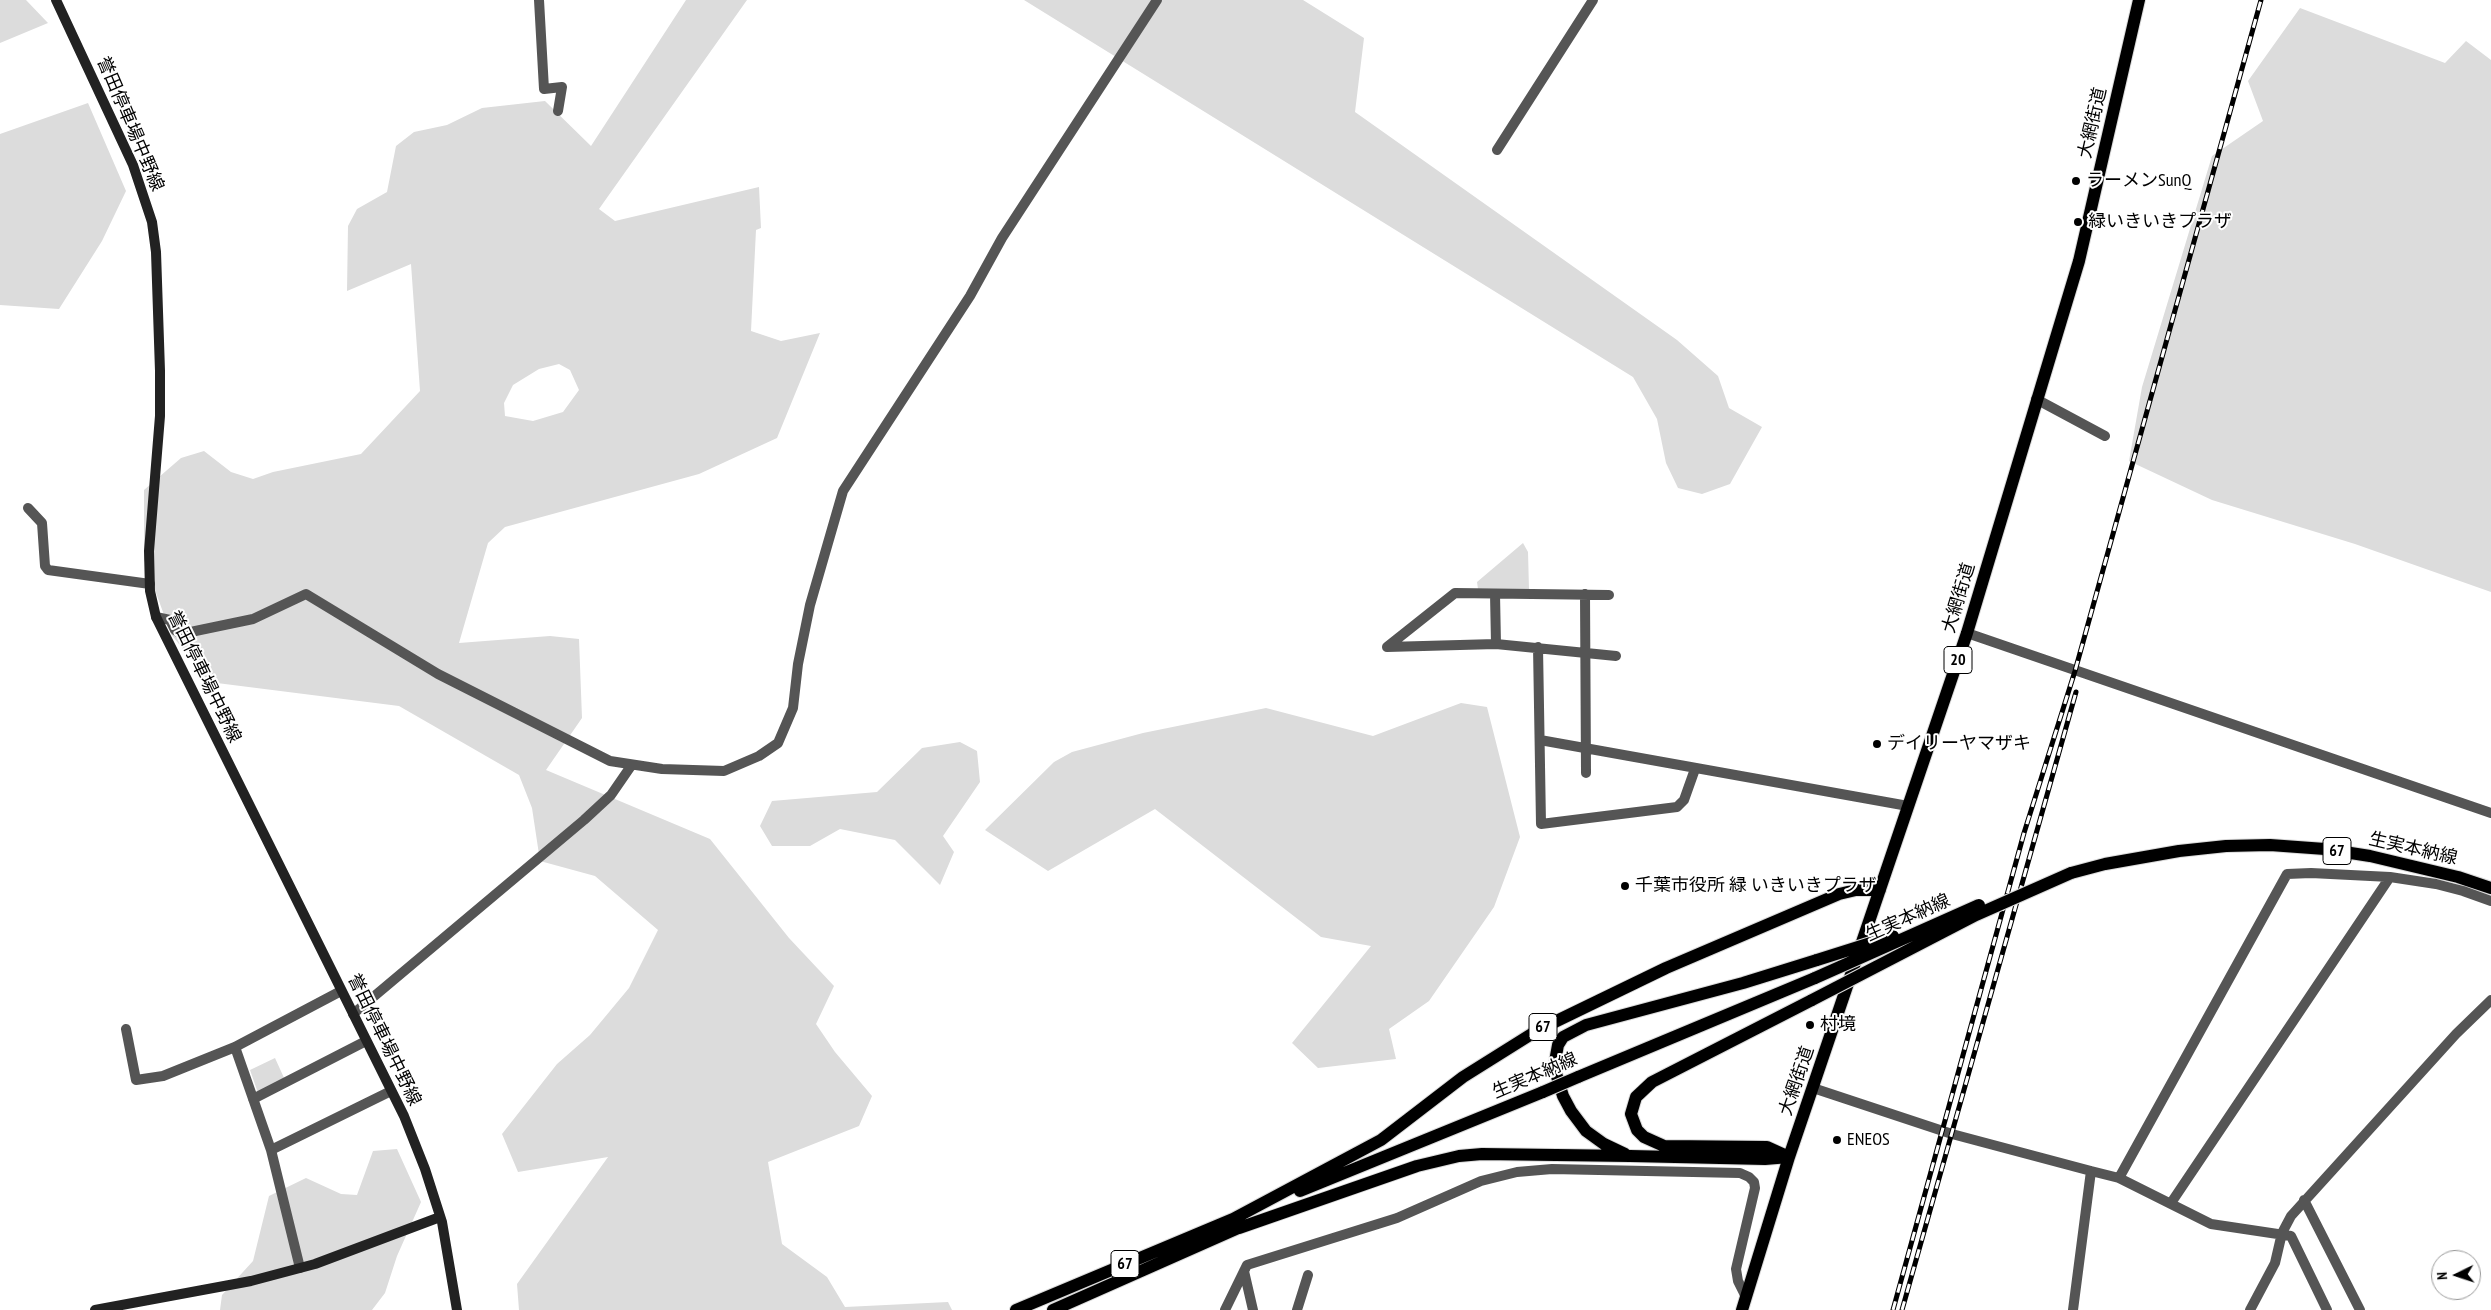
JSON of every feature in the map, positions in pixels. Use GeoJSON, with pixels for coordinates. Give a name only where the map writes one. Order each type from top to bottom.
{"type":"FeatureCollection","features":[{"type":"Feature","properties":{"kind":"main road","name":"誉田停車場中野線"},"geometry":{"type":"LineString","coordinates":[[56,0],[133,165],[152,222],[156,252],[160,371],[160,416],[149,550],[150,584],[156,617],[391,1091],[425,1169],[440,1216],[457,1310]]}},
{"type":"Feature","properties":{"kind":"main road","name":"大網街道"},"geometry":{"type":"LineString","coordinates":[[1742,1310],[1789,1157],[1967,633],[2079,261],[2139,0]]}},
{"type":"Feature","properties":{"kind":"main road","name":"生実本納線"},"geometry":{"type":"LineString","coordinates":[[1053,1310],[1236,1223],[1367,1166],[1815,978],[1999,897],[2071,873],[2105,864],[2179,851],[2226,846],[2270,845],[2325,849],[2370,856],[2430,869],[2491,888]]}},
{"type":"Feature","properties":{"kind":"main road"},"geometry":{"type":"LineString","coordinates":[[1789,1157],[1767,1147],[1664,1146],[1644,1137],[1637,1130],[1631,1114],[1636,1097],[1652,1082],[1976,915],[2071,873]]}},
{"type":"Feature","properties":{"kind":"main road","name":"67"},"geometry":{"type":"LineString","coordinates":[[1236,1223],[1381,1140],[1463,1077],[1538,1030],[1666,968],[1839,894],[1856,890],[1880,890]]}},
{"type":"Feature","properties":{"kind":"main road","name":"67"},"geometry":{"type":"LineString","coordinates":[[1630,1156],[1604,1144],[1586,1131],[1571,1111],[1563,1096],[1554,1066],[1558,1045],[1563,1038],[1586,1025],[1725,988],[1936,924]]}},
{"type":"Feature","properties":{"kind":"main road","name":"67"},"geometry":{"type":"LineString","coordinates":[[1236,1223],[1417,1166],[1458,1156],[1482,1154],[1765,1159],[1789,1157]]}},
{"type":"Feature","properties":{"kind":"main road"},"geometry":{"type":"LineString","coordinates":[[95,1310],[251,1281],[300,1268],[440,1216]]}},
{"type":"Feature","properties":{"kind":"main road","name":"生実本納線"},"geometry":{"type":"LineString","coordinates":[[1016,1310],[1236,1223]]}},
{"type":"Feature","properties":{"kind":"street"},"geometry":{"type":"LineString","coordinates":[[539,0],[544,89],[562,87],[558,111]]}},
{"type":"Feature","properties":{"kind":"street"},"geometry":{"type":"LineString","coordinates":[[156,617],[170,620],[174,630],[181,634],[253,619],[306,594],[438,674],[610,761],[631,766],[724,771],[759,756],[778,743],[793,708],[798,664],[810,605],[843,491],[970,296],[1002,238],[1158,0]]}},
{"type":"Feature","properties":{"kind":"street"},"geometry":{"type":"LineString","coordinates":[[1497,150],[1593,0]]}},
{"type":"Feature","properties":{"kind":"street"},"geometry":{"type":"LineString","coordinates":[[2036,399],[2105,436]]}},
{"type":"Feature","properties":{"kind":"street"},"geometry":{"type":"LineString","coordinates":[[28,508],[42,523],[45,566],[48,570],[150,584]]}},
{"type":"Feature","properties":{"kind":"street"},"geometry":{"type":"LineString","coordinates":[[1609,595],[1455,593],[1387,647],[1496,644],[1538,646],[1616,656]]}},
{"type":"Feature","properties":{"kind":"street"},"geometry":{"type":"LineString","coordinates":[[1495,594],[1496,644]]}},
{"type":"Feature","properties":{"kind":"street"},"geometry":{"type":"LineString","coordinates":[[1585,594],[1588,748],[1586,773]]}},
{"type":"Feature","properties":{"kind":"street"},"geometry":{"type":"LineString","coordinates":[[1967,633],[2491,813]]}},
{"type":"Feature","properties":{"kind":"street"},"geometry":{"type":"LineString","coordinates":[[1538,646],[1541,824],[1676,807],[1684,800],[1695,769]]}},
{"type":"Feature","properties":{"kind":"street"},"geometry":{"type":"LineString","coordinates":[[1540,740],[1908,806]]}},
{"type":"Feature","properties":{"kind":"street"},"geometry":{"type":"LineString","coordinates":[[353,1014],[584,820],[611,795],[631,766]]}},
{"type":"Feature","properties":{"kind":"street"},"geometry":{"type":"LineString","coordinates":[[2118,1178],[2287,874],[2311,873],[2390,877],[2436,884],[2491,901]]}},
{"type":"Feature","properties":{"kind":"street"},"geometry":{"type":"LineString","coordinates":[[2171,1203],[2390,877]]}},
{"type":"Feature","properties":{"kind":"street"},"geometry":{"type":"LineString","coordinates":[[126,1030],[136,1080],[163,1076],[235,1047],[341,991]]}},
{"type":"Feature","properties":{"kind":"street"},"geometry":{"type":"LineString","coordinates":[[2250,1310],[2275,1263],[2282,1233],[2291,1216],[2456,1034],[2491,1000]]}},
{"type":"Feature","properties":{"kind":"street"},"geometry":{"type":"LineString","coordinates":[[253,1099],[366,1041]]}},
{"type":"Feature","properties":{"kind":"street"},"geometry":{"type":"LineString","coordinates":[[235,1047],[271,1150],[300,1268]]}},
{"type":"Feature","properties":{"kind":"street"},"geometry":{"type":"LineString","coordinates":[[1813,1088],[1952,1134],[2118,1178],[2211,1224],[2282,1233],[2291,1236],[2327,1310]]}},
{"type":"Feature","properties":{"kind":"street"},"geometry":{"type":"LineString","coordinates":[[271,1150],[391,1091]]}},
{"type":"Feature","properties":{"kind":"street"},"geometry":{"type":"LineString","coordinates":[[1224,1310],[1247,1265],[1397,1218],[1481,1181],[1517,1172],[1552,1169],[1740,1173],[1749,1177],[1754,1182],[1755,1188],[1736,1269],[1738,1281],[1746,1297]]}},
{"type":"Feature","properties":{"kind":"street"},"geometry":{"type":"LineString","coordinates":[[2073,1310],[2091,1171]]}},
{"type":"Feature","properties":{"kind":"street"},"geometry":{"type":"LineString","coordinates":[[2304,1200],[2360,1310]]}},
{"type":"Feature","properties":{"kind":"street"},"geometry":{"type":"LineString","coordinates":[[1244,1270],[1253,1310]]}},
{"type":"Feature","properties":{"kind":"street"},"geometry":{"type":"LineString","coordinates":[[1297,1310],[1308,1275]]}},
{"type":"Feature","properties":{"kind":"shaded area"},"geometry":{"type":"Polygon","coordinates":[[[0,0],[26,0],[48,23],[0,43],[0,0]]]}},
{"type":"Feature","properties":{"kind":"shaded area"},"geometry":{"type":"Polygon","coordinates":[[[686,0],[747,0],[599,209],[615,221],[759,187],[761,228],[756,230],[751,331],[781,341],[820,333],[777,438],[699,474],[505,527],[488,543],[459,643],[550,636],[579,639],[582,718],[546,770],[710,839],[789,938],[834,986],[816,1024],[835,1052],[872,1096],[859,1126],[768,1162],[782,1244],[827,1277],[845,1307],[948,1302],[952,1310],[519,1310],[517,1284],[608,1157],[518,1172],[502,1134],[557,1064],[590,1035],[629,988],[658,930],[595,876],[540,861],[532,808],[519,775],[399,706],[209,682],[171,634],[144,560],[144,490],[181,458],[204,451],[231,472],[253,479],[273,472],[361,454],[420,391],[411,264],[347,291],[348,226],[357,209],[387,192],[396,146],[414,132],[447,125],[482,108],[545,101],[591,146],[686,0]],[[559,364],[539,369],[513,385],[504,403],[505,416],[533,421],[563,412],[579,390],[570,370],[559,364]]]}},
{"type":"Feature","properties":{"kind":"shaded area"},"geometry":{"type":"Polygon","coordinates":[[[1024,0],[1303,0],[1364,38],[1355,112],[1677,340],[1718,376],[1729,408],[1762,427],[1730,484],[1702,494],[1678,488],[1666,463],[1657,419],[1633,377],[1024,0]]]}},
{"type":"Feature","properties":{"kind":"shaded area"},"geometry":{"type":"Polygon","coordinates":[[[2300,8],[2445,63],[2466,41],[2491,60],[2491,592],[2355,544],[2212,500],[2129,461],[2142,387],[2212,156],[2263,121],[2248,81],[2300,8]]]}},
{"type":"Feature","properties":{"kind":"shaded area"},"geometry":{"type":"Polygon","coordinates":[[[88,103],[126,191],[102,241],[59,309],[0,305],[0,134],[88,103]]]}},
{"type":"Feature","properties":{"kind":"shaded area"},"geometry":{"type":"Polygon","coordinates":[[[1523,543],[1528,552],[1529,589],[1478,589],[1477,582],[1523,543]]]}},
{"type":"Feature","properties":{"kind":"shaded area"},"geometry":{"type":"Polygon","coordinates":[[[1461,703],[1487,707],[1520,837],[1494,907],[1429,1001],[1389,1029],[1396,1059],[1318,1068],[1292,1043],[1371,946],[1321,937],[1155,809],[1048,871],[985,830],[1054,762],[1072,752],[1143,733],[1266,708],[1373,736],[1461,703]]]}},
{"type":"Feature","properties":{"kind":"shaded area"},"geometry":{"type":"Polygon","coordinates":[[[960,742],[977,751],[980,782],[943,836],[954,852],[940,885],[895,840],[840,829],[810,846],[772,846],[760,826],[772,801],[877,792],[922,748],[960,742]]]}},
{"type":"Feature","properties":{"kind":"shaded area"},"geometry":{"type":"Polygon","coordinates":[[[275,1058],[285,1080],[258,1093],[250,1070],[275,1058]]]}},
{"type":"Feature","properties":{"kind":"shaded area"},"geometry":{"type":"Polygon","coordinates":[[[397,1149],[421,1202],[397,1256],[385,1293],[372,1310],[220,1310],[222,1295],[253,1261],[269,1196],[306,1178],[341,1194],[357,1195],[373,1151],[397,1149]]]}},
{"type":"Feature","properties":{"kind":"railway"},"geometry":{"type":"LineString","coordinates":[[1893,1310],[2024,833],[2075,671],[2261,0]]}},
{"type":"Feature","properties":{"kind":"railway"},"geometry":{"type":"LineString","coordinates":[[1902,1310],[2076,692]]}},
{"type":"Feature","properties":{"kind":"place","name":"ラーメンSunQ"},"geometry":{"type":"Point","coordinates":[2076,181]}},
{"type":"Feature","properties":{"kind":"place","name":"緑いきいきプラザ"},"geometry":{"type":"Point","coordinates":[2078,222]}},
{"type":"Feature","properties":{"kind":"place","name":"デイリーヤマザキ"},"geometry":{"type":"Point","coordinates":[1877,744]}},
{"type":"Feature","properties":{"kind":"place","name":"千葉市役所 緑 いきいきプラザ"},"geometry":{"type":"Point","coordinates":[1625,886]}},
{"type":"Feature","properties":{"kind":"place","name":"村境"},"geometry":{"type":"Point","coordinates":[1810,1025]}},
{"type":"Feature","properties":{"kind":"place","name":"ENEOS"},"geometry":{"type":"Point","coordinates":[1837,1140]}}]}
